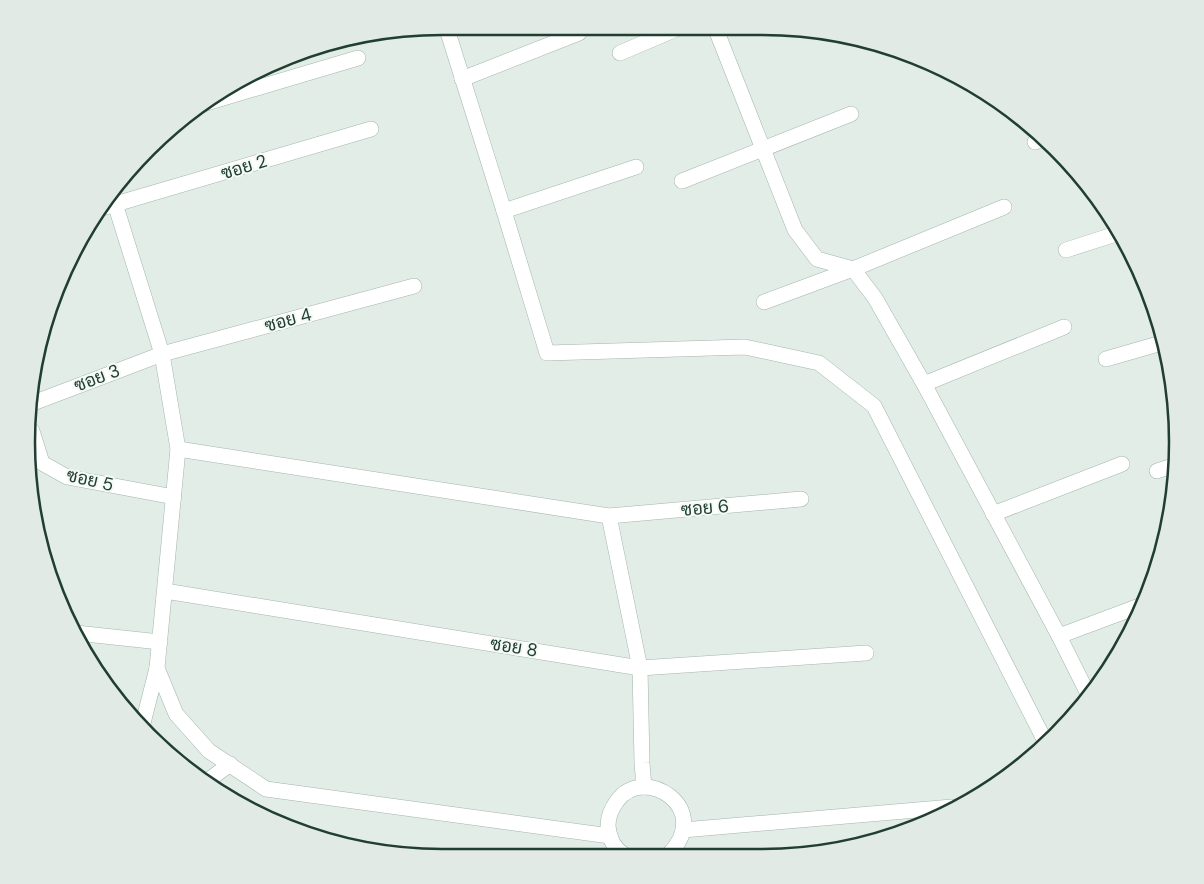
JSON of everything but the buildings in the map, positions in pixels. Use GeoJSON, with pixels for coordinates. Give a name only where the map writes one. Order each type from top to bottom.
{"type":"FeatureCollection","features":[{"type":"Feature","properties":{"kind":"street"},"geometry":{"type":"LineString","coordinates":[[449,35],[547,353],[746,347],[820,363],[874,406],[1043,737]]}},
{"type":"Feature","properties":{"kind":"street"},"geometry":{"type":"LineString","coordinates":[[462,78],[574,35]]}},
{"type":"Feature","properties":{"kind":"street"},"geometry":{"type":"LineString","coordinates":[[620,53],[662,35]]}},
{"type":"Feature","properties":{"kind":"street"},"geometry":{"type":"LineString","coordinates":[[718,35],[795,230],[817,258],[853,269],[875,298],[924,384],[1086,689]]}},
{"type":"Feature","properties":{"kind":"street"},"geometry":{"type":"LineString","coordinates":[[250,84],[358,58]]}},
{"type":"Feature","properties":{"kind":"street"},"geometry":{"type":"LineString","coordinates":[[682,182],[851,114]]}},
{"type":"Feature","properties":{"kind":"street","name":"ซอย 2"},"geometry":{"type":"LineString","coordinates":[[114,201],[372,129]]}},
{"type":"Feature","properties":{"kind":"street"},"geometry":{"type":"LineString","coordinates":[[504,211],[636,168]]}},
{"type":"Feature","properties":{"kind":"street"},"geometry":{"type":"LineString","coordinates":[[111,205],[162,354],[178,449],[158,668],[144,719]]}},
{"type":"Feature","properties":{"kind":"street"},"geometry":{"type":"LineString","coordinates":[[764,302],[853,269],[1004,207]]}},
{"type":"Feature","properties":{"kind":"street"},"geometry":{"type":"LineString","coordinates":[[1066,250],[1112,235]]}},
{"type":"Feature","properties":{"kind":"street","name":"ซอย 4"},"geometry":{"type":"LineString","coordinates":[[162,354],[414,286]]}},
{"type":"Feature","properties":{"kind":"street"},"geometry":{"type":"LineString","coordinates":[[924,384],[1064,327]]}},
{"type":"Feature","properties":{"kind":"street"},"geometry":{"type":"LineString","coordinates":[[1106,359],[1157,344]]}},
{"type":"Feature","properties":{"kind":"street","name":"ซอย 3"},"geometry":{"type":"LineString","coordinates":[[37,401],[162,354]]}},
{"type":"Feature","properties":{"kind":"street","name":"ซอย 5"},"geometry":{"type":"LineString","coordinates":[[35,441],[42,464],[67,477],[174,497]]}},
{"type":"Feature","properties":{"kind":"street","name":"ซอย 6"},"geometry":{"type":"LineString","coordinates":[[178,449],[609,516],[801,499]]}},
{"type":"Feature","properties":{"kind":"street"},"geometry":{"type":"LineString","coordinates":[[993,514],[1122,464]]}},
{"type":"Feature","properties":{"kind":"street"},"geometry":{"type":"LineString","coordinates":[[1157,472],[1168,468]]}},
{"type":"Feature","properties":{"kind":"street"},"geometry":{"type":"LineString","coordinates":[[609,516],[640,668],[644,787]]}},
{"type":"Feature","properties":{"kind":"street","name":"ซอย 8"},"geometry":{"type":"LineString","coordinates":[[165,591],[640,668],[866,653]]}},
{"type":"Feature","properties":{"kind":"street"},"geometry":{"type":"LineString","coordinates":[[1059,636],[1133,608]]}},
{"type":"Feature","properties":{"kind":"street"},"geometry":{"type":"LineString","coordinates":[[83,634],[160,642]]}},
{"type":"Feature","properties":{"kind":"street"},"geometry":{"type":"LineString","coordinates":[[158,668],[176,714],[209,751],[266,789],[610,836]]}},
{"type":"Feature","properties":{"kind":"street"},"geometry":{"type":"LineString","coordinates":[[212,777],[230,764]]}},
{"type":"Feature","properties":{"kind":"street"},"geometry":{"type":"LineString","coordinates":[[617,849],[610,836],[608,821],[612,808],[620,797],[631,790],[644,787],[658,789],[670,795],[678,804],[683,816],[683,830],[678,846],[675,849]]}},
{"type":"Feature","properties":{"kind":"street"},"geometry":{"type":"LineString","coordinates":[[683,830],[940,808]]}}]}
